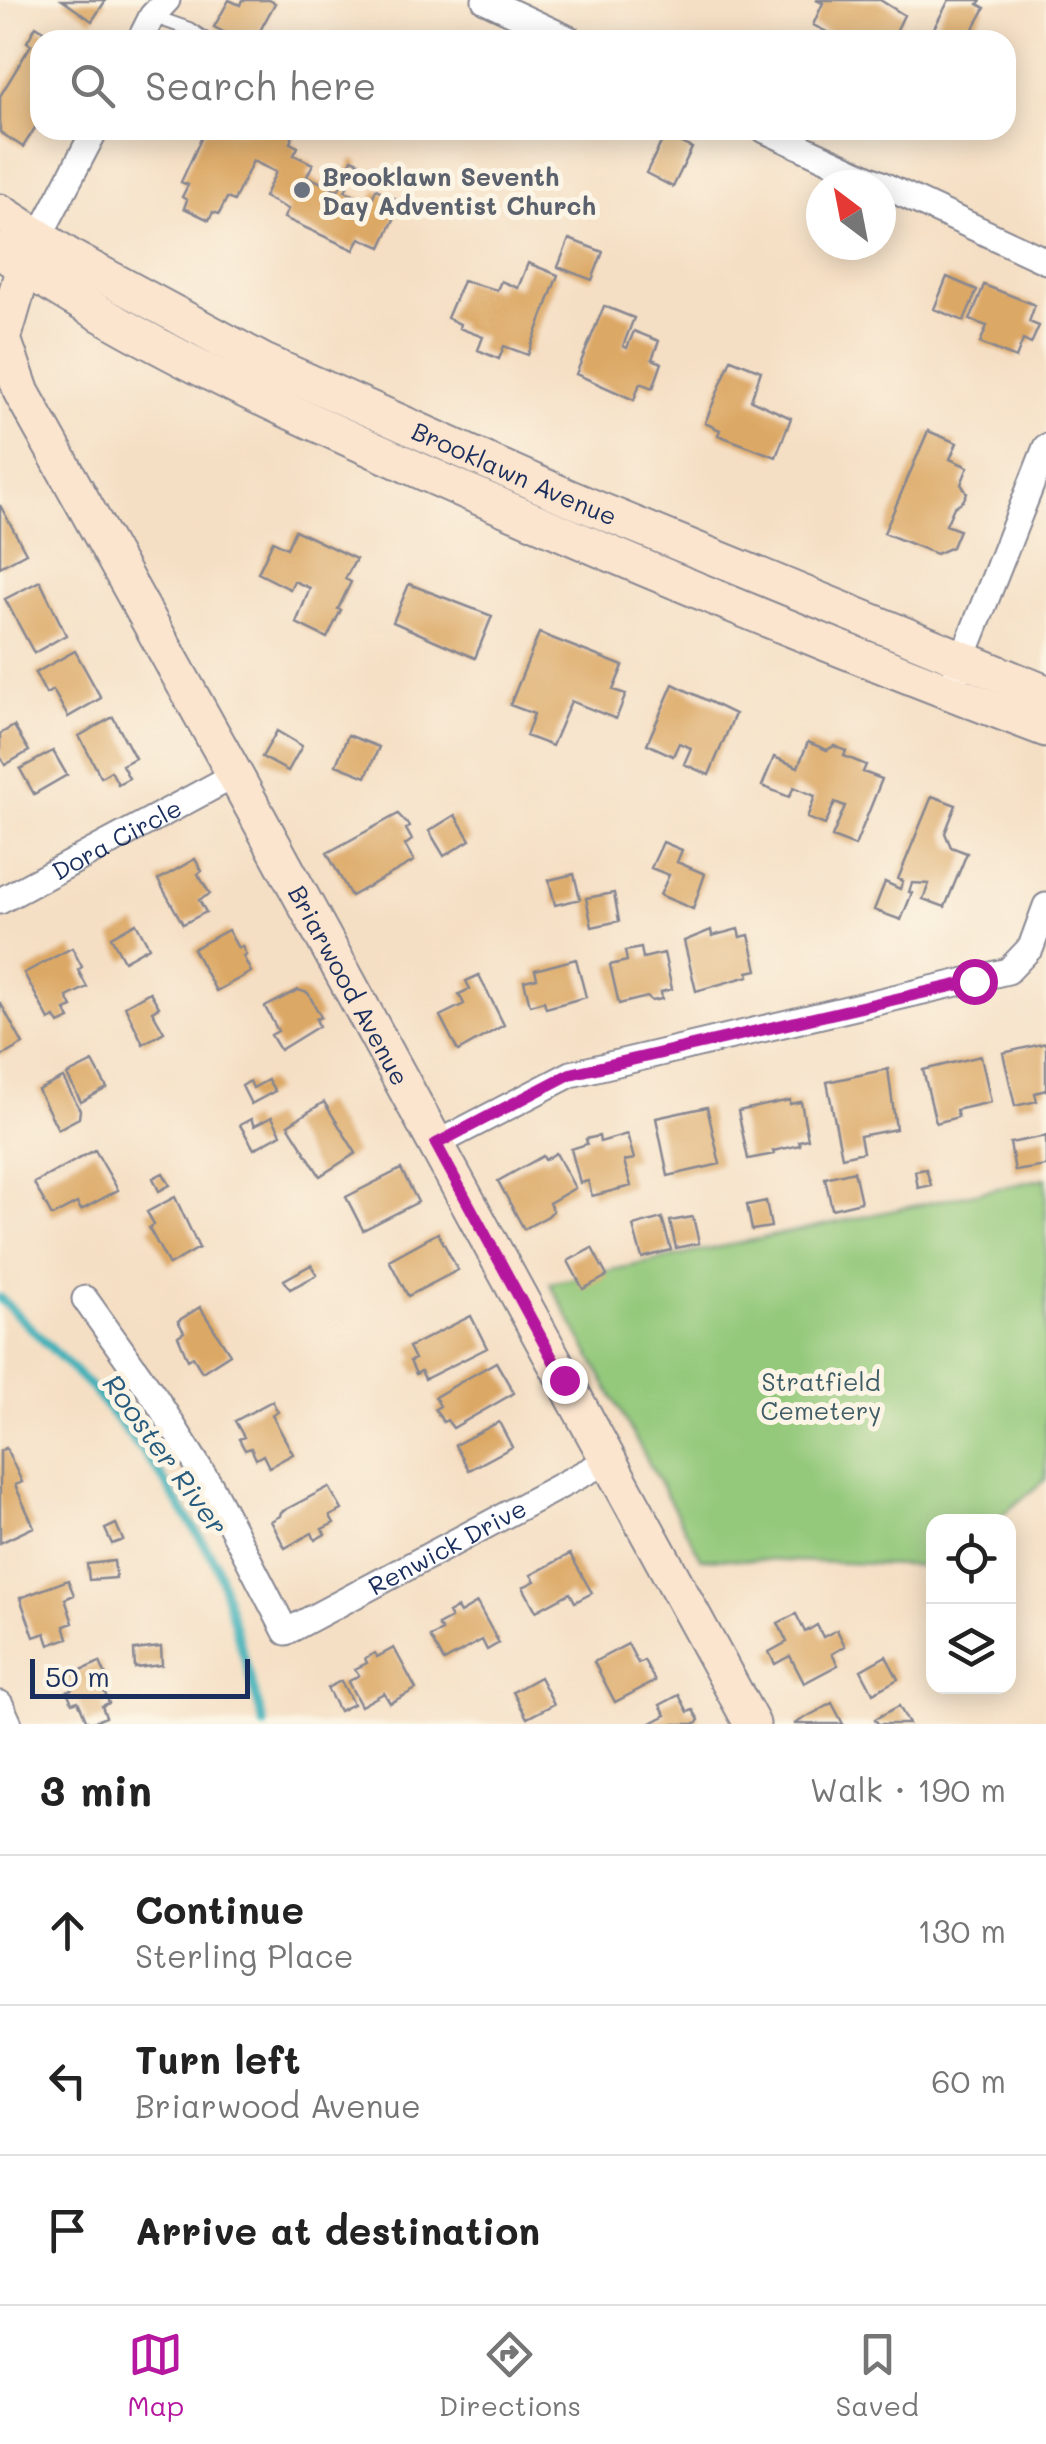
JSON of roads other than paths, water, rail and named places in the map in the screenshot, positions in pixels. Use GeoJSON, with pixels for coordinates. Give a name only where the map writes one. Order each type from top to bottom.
{"type":"FeatureCollection","features":[{"type":"Feature","properties":{"kind":"main road","name":"Brooklawn Avenue"},"geometry":{"type":"LineString","coordinates":[[0,212],[21,252],[86,305],[258,398],[560,532],[955,676],[1046,693]]}},
{"type":"Feature","properties":{"kind":"main road","name":"Briarwood Avenue"},"geometry":{"type":"LineString","coordinates":[[21,252],[4,339],[22,393],[235,774],[752,1724]]}},
{"type":"Feature","properties":{"kind":"main road","name":"Brooklawn Avenue"},"geometry":{"type":"LineString","coordinates":[[955,676],[1046,729]]}},
{"type":"Feature","properties":{"kind":"street"},"geometry":{"type":"LineString","coordinates":[[486,0],[550,30]]}},
{"type":"Feature","properties":{"kind":"street"},"geometry":{"type":"LineString","coordinates":[[146,30],[160,8]]}},
{"type":"Feature","properties":{"kind":"street"},"geometry":{"type":"LineString","coordinates":[[21,252],[89,140]]}},
{"type":"Feature","properties":{"kind":"street"},"geometry":{"type":"LineString","coordinates":[[786,140],[1046,261]]}},
{"type":"Feature","properties":{"kind":"street"},"geometry":{"type":"LineString","coordinates":[[955,676],[1046,447]]}},
{"type":"Feature","properties":{"kind":"street","name":"Dora Circle"},"geometry":{"type":"LineString","coordinates":[[0,901],[235,774]]}},
{"type":"Feature","properties":{"kind":"street"},"geometry":{"type":"LineString","coordinates":[[436,1144],[570,1074],[1008,970],[1031,946],[1046,906]]}},
{"type":"Feature","properties":{"kind":"street","name":"Renwick Drive"},"geometry":{"type":"LineString","coordinates":[[85,1299],[156,1399],[210,1487],[286,1632],[607,1461]]}},
{"type":"Feature","properties":{"kind":"street"},"geometry":{"type":"LineString","coordinates":[[0,1704],[9,1724]]}},
{"type":"Feature","properties":{"kind":"lane"},"geometry":{"type":"LineString","coordinates":[[160,8],[191,30]]}},
{"type":"Feature","properties":{"kind":"waterway","name":"Rooster River"},"geometry":{"type":"LineString","coordinates":[[0,1298],[90,1386],[157,1470],[216,1563],[264,1724]]}},
{"type":"Feature","properties":{"kind":"place","name":"Brooklawn Seventh Day Adventist Church"},"geometry":{"type":"Point","coordinates":[302,190]}},
{"type":"Feature","properties":{"kind":"park label","name":"Stratfield Cemetery"},"geometry":{"type":"Point","coordinates":[821,1396]}}]}
